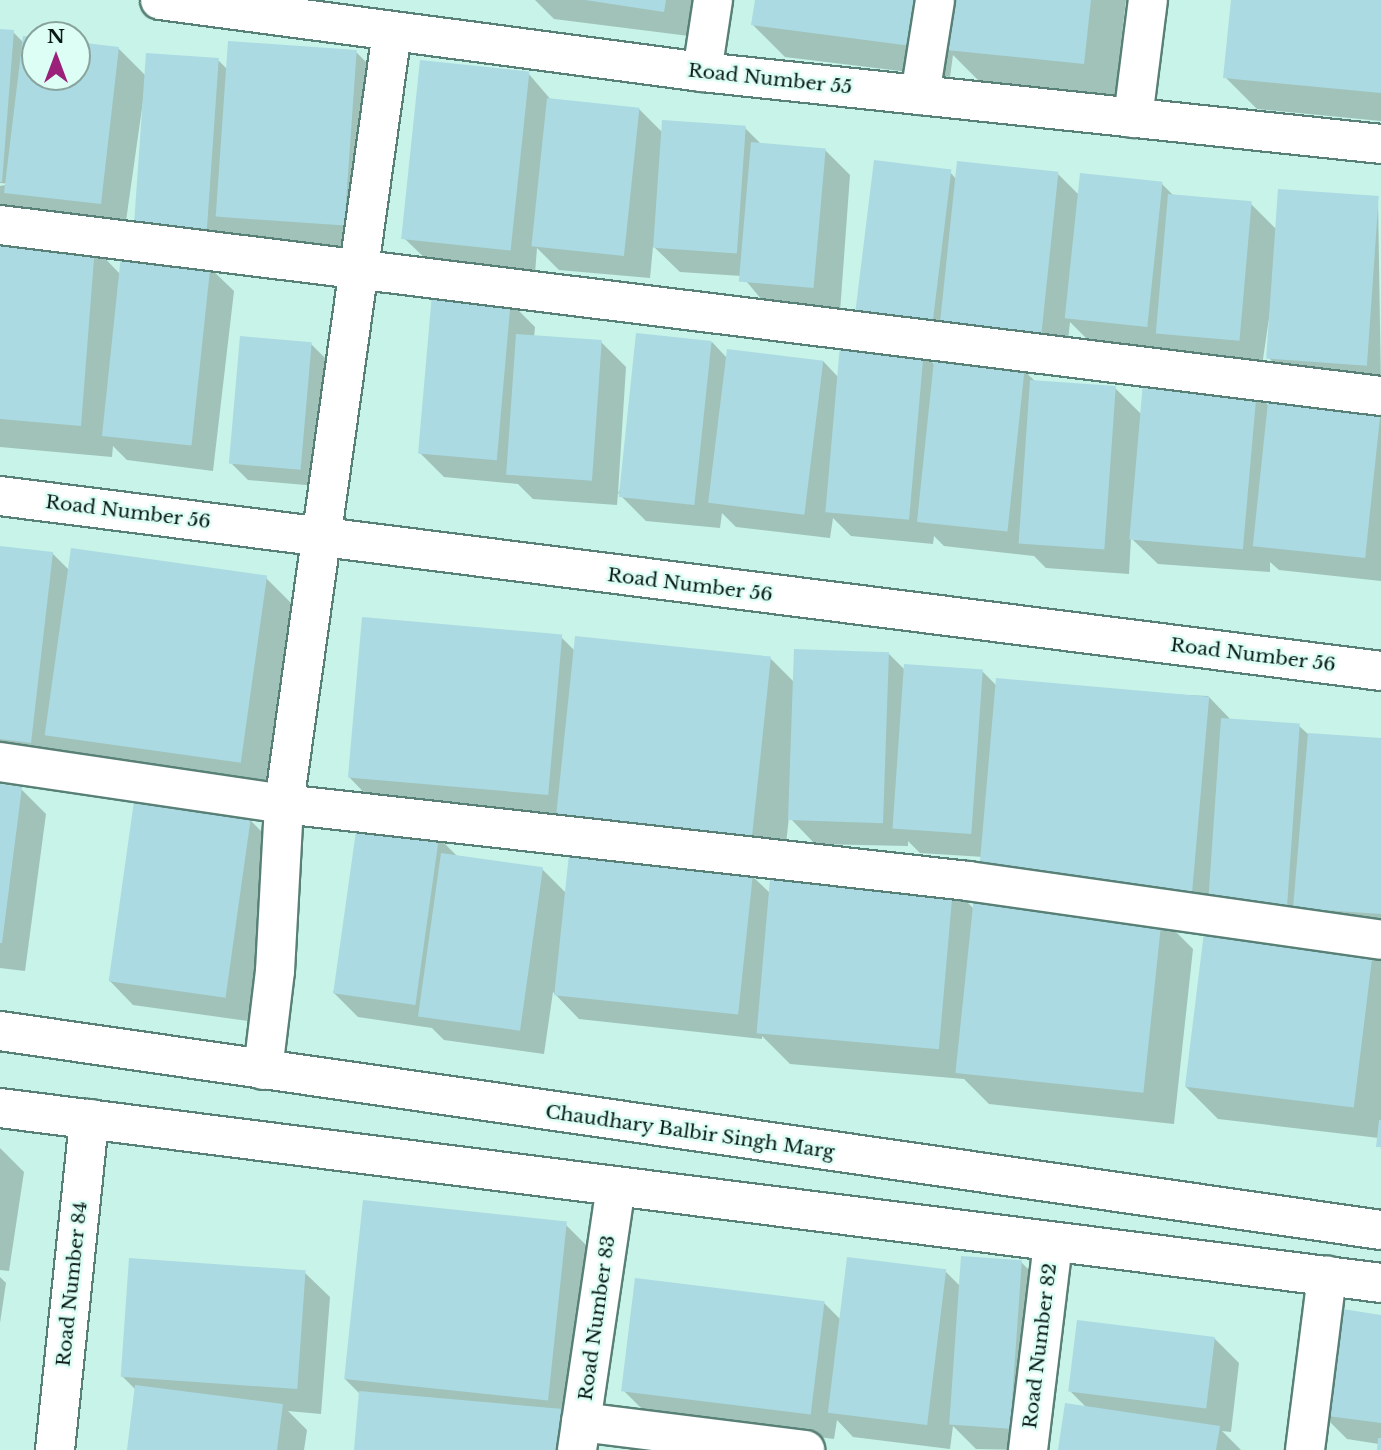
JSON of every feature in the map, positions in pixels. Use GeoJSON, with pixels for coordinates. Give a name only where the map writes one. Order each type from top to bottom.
{"type":"FeatureCollection","features":[{"type":"Feature","properties":{"kind":"street","name":"Road Number 55"},"geometry":{"type":"LineString","coordinates":[[160,0],[304,10],[392,32],[702,72],[1381,144]]}},
{"type":"Feature","properties":{"kind":"street"},"geometry":{"type":"LineString","coordinates":[[702,72],[713,0]]}},
{"type":"Feature","properties":{"kind":"street"},"geometry":{"type":"LineString","coordinates":[[920,95],[935,0]]}},
{"type":"Feature","properties":{"kind":"street"},"geometry":{"type":"LineString","coordinates":[[1133,118],[1148,0]]}},
{"type":"Feature","properties":{"kind":"street"},"geometry":{"type":"LineString","coordinates":[[262,1070],[275,971],[284,804],[392,32]]}},
{"type":"Feature","properties":{"kind":"street"},"geometry":{"type":"LineString","coordinates":[[0,225],[1381,396]]}},
{"type":"Feature","properties":{"kind":"street","name":"Road Number 56"},"geometry":{"type":"LineString","coordinates":[[0,496],[1381,671]]}},
{"type":"Feature","properties":{"kind":"street"},"geometry":{"type":"LineString","coordinates":[[0,762],[284,804],[968,881],[1381,940]]}},
{"type":"Feature","properties":{"kind":"street","name":"Chaudhary Balbir Singh Marg"},"geometry":{"type":"LineString","coordinates":[[0,1031],[1381,1230]]}},
{"type":"Feature","properties":{"kind":"street"},"geometry":{"type":"LineString","coordinates":[[0,1108],[1381,1283]]}},
{"type":"Feature","properties":{"kind":"street","name":"Road Number 84"},"geometry":{"type":"LineString","coordinates":[[55,1450],[89,1119]]}},
{"type":"Feature","properties":{"kind":"street","name":"Road Number 83"},"geometry":{"type":"LineString","coordinates":[[579,1436],[616,1187]]}},
{"type":"Feature","properties":{"kind":"street","name":"Road Number 82"},"geometry":{"type":"LineString","coordinates":[[1028,1450],[1053,1242]]}},
{"type":"Feature","properties":{"kind":"street"},"geometry":{"type":"LineString","coordinates":[[1305,1450],[1327,1275]]}},
{"type":"Feature","properties":{"kind":"street"},"geometry":{"type":"LineString","coordinates":[[579,1436],[805,1450]]}},
{"type":"Feature","properties":{"kind":"building"},"geometry":{"type":"Polygon","coordinates":[[[585,0],[666,0],[664,12],[585,0]]]}},
{"type":"Feature","properties":{"kind":"building"},"geometry":{"type":"Polygon","coordinates":[[[755,0],[925,0],[919,47],[751,25],[755,0]]]}},
{"type":"Feature","properties":{"kind":"building"},"geometry":{"type":"Polygon","coordinates":[[[951,0],[1091,0],[1084,64],[946,50],[951,0]]]}},
{"type":"Feature","properties":{"kind":"building"},"geometry":{"type":"Polygon","coordinates":[[[1231,0],[1381,0],[1381,93],[1223,78],[1231,0]]]}},
{"type":"Feature","properties":{"kind":"building"},"geometry":{"type":"Polygon","coordinates":[[[0,29],[14,30],[2,182],[0,182],[0,29]]]}},
{"type":"Feature","properties":{"kind":"building"},"geometry":{"type":"Polygon","coordinates":[[[228,41],[357,50],[344,226],[216,217],[228,41]]]}},
{"type":"Feature","properties":{"kind":"building"},"geometry":{"type":"Polygon","coordinates":[[[91,44],[119,47],[101,204],[4,193],[21,53],[21,91],[91,91],[91,44]]]}},
{"type":"Feature","properties":{"kind":"building"},"geometry":{"type":"Polygon","coordinates":[[[146,53],[219,58],[207,229],[134,224],[146,53]]]}},
{"type":"Feature","properties":{"kind":"building"},"geometry":{"type":"Polygon","coordinates":[[[420,60],[529,71],[511,251],[401,239],[420,60]]]}},
{"type":"Feature","properties":{"kind":"building"},"geometry":{"type":"Polygon","coordinates":[[[547,98],[639,108],[624,256],[531,246],[547,98]]]}},
{"type":"Feature","properties":{"kind":"building"},"geometry":{"type":"Polygon","coordinates":[[[662,120],[746,126],[737,254],[653,248],[662,120]]]}},
{"type":"Feature","properties":{"kind":"building"},"geometry":{"type":"Polygon","coordinates":[[[751,142],[826,149],[814,288],[739,281],[751,142]]]}},
{"type":"Feature","properties":{"kind":"building"},"geometry":{"type":"Polygon","coordinates":[[[874,160],[951,170],[932,328],[855,319],[874,160]]]}},
{"type":"Feature","properties":{"kind":"building"},"geometry":{"type":"Polygon","coordinates":[[[957,161],[1058,172],[1041,337],[940,326],[957,161]]]}},
{"type":"Feature","properties":{"kind":"building"},"geometry":{"type":"Polygon","coordinates":[[[1080,173],[1163,182],[1147,327],[1065,318],[1080,173]]]}},
{"type":"Feature","properties":{"kind":"building"},"geometry":{"type":"Polygon","coordinates":[[[1278,189],[1379,196],[1367,366],[1266,359],[1278,189]]]}},
{"type":"Feature","properties":{"kind":"building"},"geometry":{"type":"Polygon","coordinates":[[[1168,194],[1252,201],[1239,341],[1156,333],[1168,194]]]}},
{"type":"Feature","properties":{"kind":"building"},"geometry":{"type":"Polygon","coordinates":[[[0,238],[95,246],[81,426],[0,419],[0,238]]]}},
{"type":"Feature","properties":{"kind":"building"},"geometry":{"type":"Polygon","coordinates":[[[121,255],[211,264],[191,445],[102,436],[121,255]]]}},
{"type":"Feature","properties":{"kind":"building"},"geometry":{"type":"Polygon","coordinates":[[[432,294],[511,301],[497,460],[418,453],[432,294]]]}},
{"type":"Feature","properties":{"kind":"building"},"geometry":{"type":"Polygon","coordinates":[[[636,333],[712,341],[694,505],[619,497],[636,333]]]}},
{"type":"Feature","properties":{"kind":"building"},"geometry":{"type":"Polygon","coordinates":[[[516,334],[602,340],[592,481],[506,475],[516,334]]]}},
{"type":"Feature","properties":{"kind":"building"},"geometry":{"type":"Polygon","coordinates":[[[240,336],[312,342],[301,470],[229,464],[240,336]]]}},
{"type":"Feature","properties":{"kind":"building"},"geometry":{"type":"Polygon","coordinates":[[[840,345],[924,352],[909,520],[825,512],[840,345]]]}},
{"type":"Feature","properties":{"kind":"building"},"geometry":{"type":"Polygon","coordinates":[[[727,349],[823,361],[804,515],[708,503],[727,349]]]}},
{"type":"Feature","properties":{"kind":"building"},"geometry":{"type":"Polygon","coordinates":[[[934,360],[1025,370],[1007,532],[917,522],[934,360]]]}},
{"type":"Feature","properties":{"kind":"building"},"geometry":{"type":"Polygon","coordinates":[[[1030,380],[1116,386],[1104,550],[1019,544],[1030,380]]]}},
{"type":"Feature","properties":{"kind":"building"},"geometry":{"type":"Polygon","coordinates":[[[1143,383],[1257,393],[1243,549],[1129,539],[1143,383]]]}},
{"type":"Feature","properties":{"kind":"building"},"geometry":{"type":"Polygon","coordinates":[[[1269,392],[1381,404],[1365,558],[1253,546],[1269,392]]]}},
{"type":"Feature","properties":{"kind":"building"},"geometry":{"type":"Polygon","coordinates":[[[0,546],[53,552],[31,743],[0,739],[0,546]]]}},
{"type":"Feature","properties":{"kind":"building"},"geometry":{"type":"Polygon","coordinates":[[[71,548],[267,576],[241,763],[45,735],[71,548]]]}},
{"type":"Feature","properties":{"kind":"building"},"geometry":{"type":"Polygon","coordinates":[[[362,617],[562,635],[548,795],[348,777],[362,617]]]}},
{"type":"Feature","properties":{"kind":"building"},"geometry":{"type":"Polygon","coordinates":[[[575,636],[771,657],[752,837],[556,816],[575,636]]]}},
{"type":"Feature","properties":{"kind":"building"},"geometry":{"type":"Polygon","coordinates":[[[794,649],[889,652],[883,823],[788,820],[794,649]]]}},
{"type":"Feature","properties":{"kind":"building"},"geometry":{"type":"Polygon","coordinates":[[[904,664],[983,670],[971,834],[892,829],[904,664]]]}},
{"type":"Feature","properties":{"kind":"building"},"geometry":{"type":"Polygon","coordinates":[[[996,678],[1209,697],[1192,892],[979,873],[996,678]]]}},
{"type":"Feature","properties":{"kind":"building"},"geometry":{"type":"Polygon","coordinates":[[[1221,718],[1300,724],[1287,911],[1208,906],[1221,718]]]}},
{"type":"Feature","properties":{"kind":"building"},"geometry":{"type":"Polygon","coordinates":[[[1308,733],[1381,738],[1381,914],[1293,908],[1308,733]]]}},
{"type":"Feature","properties":{"kind":"building"},"geometry":{"type":"Polygon","coordinates":[[[0,784],[22,787],[2,943],[0,943],[0,784]]]}},
{"type":"Feature","properties":{"kind":"building"},"geometry":{"type":"Polygon","coordinates":[[[134,801],[251,817],[226,998],[109,981],[134,801]]]}},
{"type":"Feature","properties":{"kind":"building"},"geometry":{"type":"Polygon","coordinates":[[[357,824],[439,836],[415,1005],[333,993],[357,824]]]}},
{"type":"Feature","properties":{"kind":"building"},"geometry":{"type":"Polygon","coordinates":[[[441,853],[543,867],[520,1031],[418,1016],[441,853]]]}},
{"type":"Feature","properties":{"kind":"building"},"geometry":{"type":"Polygon","coordinates":[[[569,854],[753,873],[738,1015],[554,995],[569,854]]]}},
{"type":"Feature","properties":{"kind":"building"},"geometry":{"type":"Polygon","coordinates":[[[771,868],[953,884],[939,1049],[757,1033],[771,868]]]}},
{"type":"Feature","properties":{"kind":"building"},"geometry":{"type":"Polygon","coordinates":[[[974,896],[1162,916],[1143,1093],[955,1073],[974,896]]]}},
{"type":"Feature","properties":{"kind":"building"},"geometry":{"type":"Polygon","coordinates":[[[1205,924],[1374,945],[1354,1107],[1185,1087],[1205,924]]]}},
{"type":"Feature","properties":{"kind":"building"},"geometry":{"type":"Polygon","coordinates":[[[1379,1120],[1381,1147],[1376,1147],[1379,1120]]]}},
{"type":"Feature","properties":{"kind":"building"},"geometry":{"type":"Polygon","coordinates":[[[363,1200],[567,1221],[548,1400],[344,1379],[363,1200]]]}},
{"type":"Feature","properties":{"kind":"building"},"geometry":{"type":"Polygon","coordinates":[[[961,1256],[1022,1260],[1010,1429],[949,1425],[961,1256]]]}},
{"type":"Feature","properties":{"kind":"building"},"geometry":{"type":"Polygon","coordinates":[[[847,1257],[946,1269],[927,1425],[828,1413],[847,1257]]]}},
{"type":"Feature","properties":{"kind":"building"},"geometry":{"type":"Polygon","coordinates":[[[129,1258],[306,1270],[297,1389],[121,1377],[129,1258]]]}},
{"type":"Feature","properties":{"kind":"building"},"geometry":{"type":"Polygon","coordinates":[[[635,1278],[825,1301],[811,1414],[621,1391],[635,1278]]]}},
{"type":"Feature","properties":{"kind":"building"},"geometry":{"type":"Polygon","coordinates":[[[1336,1308],[1381,1315],[1381,1423],[1320,1415],[1336,1308]]]}},
{"type":"Feature","properties":{"kind":"building"},"geometry":{"type":"Polygon","coordinates":[[[1077,1320],[1215,1337],[1206,1408],[1068,1391],[1077,1320]]]}},
{"type":"Feature","properties":{"kind":"building"},"geometry":{"type":"Polygon","coordinates":[[[135,1385],[283,1404],[277,1450],[127,1450],[135,1385]]]}},
{"type":"Feature","properties":{"kind":"building"},"geometry":{"type":"Polygon","coordinates":[[[359,1391],[563,1409],[559,1450],[354,1450],[359,1391]]]}},
{"type":"Feature","properties":{"kind":"building"},"geometry":{"type":"Polygon","coordinates":[[[1065,1403],[1220,1426],[1216,1450],[1058,1450],[1065,1403]]]}},
{"type":"Feature","properties":{"kind":"building"},"geometry":{"type":"Polygon","coordinates":[[[1378,1438],[1381,1438],[1381,1450],[1377,1450],[1378,1438]]]}}]}
